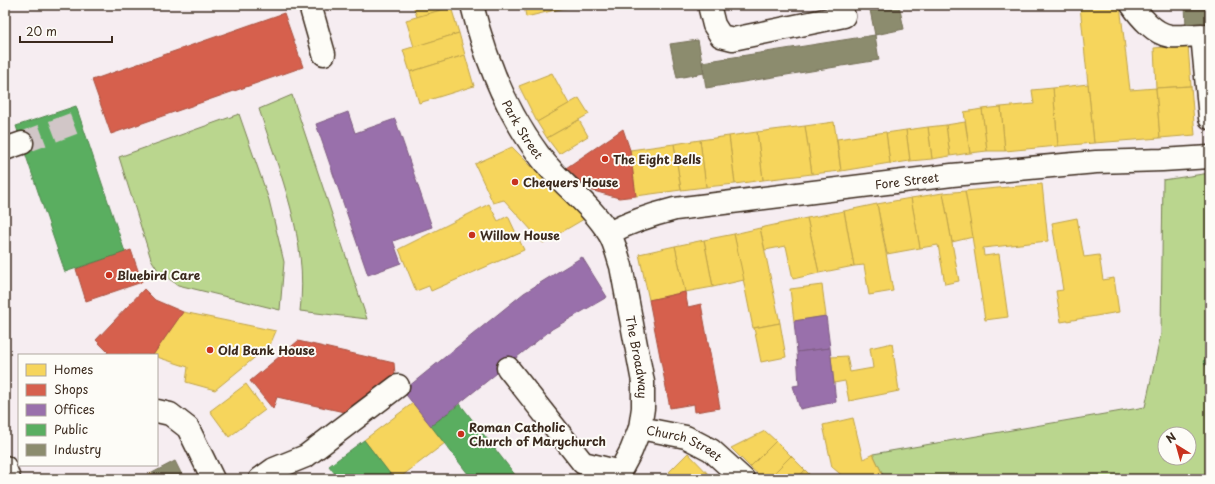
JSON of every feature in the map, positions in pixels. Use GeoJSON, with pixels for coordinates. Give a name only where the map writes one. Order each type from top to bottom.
{"type":"FeatureCollection","features":[{"type":"Feature","properties":{"kind":"street"},"geometry":{"type":"LineString","coordinates":[[310,5],[324,54]]}},
{"type":"Feature","properties":{"kind":"street","name":"Park Street"},"geometry":{"type":"LineString","coordinates":[[472,5],[476,22],[495,76],[517,123],[540,156],[593,211],[609,233]]}},
{"type":"Feature","properties":{"kind":"street"},"geometry":{"type":"LineString","coordinates":[[709,5],[714,25],[721,36],[734,39],[844,16]]}},
{"type":"Feature","properties":{"kind":"street"},"geometry":{"type":"LineString","coordinates":[[1132,5],[1137,12],[1158,31],[1170,36],[1202,35],[1210,118]]}},
{"type":"Feature","properties":{"kind":"street","name":"Fore Street"},"geometry":{"type":"LineString","coordinates":[[609,233],[633,221],[675,209],[952,175],[1096,162],[1210,157]]}},
{"type":"Feature","properties":{"kind":"street","name":"The Broadway"},"geometry":{"type":"LineString","coordinates":[[609,233],[621,266],[643,382],[643,408],[640,428],[631,451],[618,475]]}},
{"type":"Feature","properties":{"kind":"street"},"geometry":{"type":"LineString","coordinates":[[508,368],[583,463],[618,475]]}},
{"type":"Feature","properties":{"kind":"street"},"geometry":{"type":"LineString","coordinates":[[271,476],[306,456],[398,386]]}},
{"type":"Feature","properties":{"kind":"street"},"geometry":{"type":"LineString","coordinates":[[158,411],[170,414],[188,428],[212,479]]}},
{"type":"Feature","properties":{"kind":"street","name":"Church Street"},"geometry":{"type":"LineString","coordinates":[[640,428],[686,437],[711,450],[743,479]]}},
{"type":"Feature","properties":{"kind":"street"},"geometry":{"type":"LineString","coordinates":[[5,467],[9,479]]}},
{"type":"Feature","properties":{"kind":"green space"},"geometry":{"type":"Polygon","coordinates":[[[292,95],[367,319],[300,311],[302,285],[297,233],[284,183],[259,109],[292,95]]]}},
{"type":"Feature","properties":{"kind":"green space"},"geometry":{"type":"Polygon","coordinates":[[[239,114],[269,200],[284,262],[280,310],[178,285],[159,272],[151,259],[119,157],[239,114]]]}},
{"type":"Feature","properties":{"kind":"green space"},"geometry":{"type":"Polygon","coordinates":[[[1210,173],[1210,479],[885,479],[873,454],[1145,407],[1161,334],[1163,180],[1210,173]]]}},
{"type":"Feature","properties":{"kind":"building: Homes"},"geometry":{"type":"Polygon","coordinates":[[[413,5],[451,5],[451,7],[417,17],[413,5]]]}},
{"type":"Feature","properties":{"kind":"building: Homes"},"geometry":{"type":"Polygon","coordinates":[[[524,5],[549,5],[551,11],[526,17],[524,5]]]}},
{"type":"Feature","properties":{"kind":"building: Homes"},"geometry":{"type":"Polygon","coordinates":[[[549,5],[575,5],[575,6],[551,11],[549,5]]]}},
{"type":"Feature","properties":{"kind":"building: Homes"},"geometry":{"type":"Polygon","coordinates":[[[1120,5],[1130,90],[1156,88],[1160,138],[1094,143],[1080,6],[1120,5]]]}},
{"type":"Feature","properties":{"kind":"building: Homes"},"geometry":{"type":"Polygon","coordinates":[[[451,7],[459,33],[414,47],[406,20],[451,7]]]}},
{"type":"Feature","properties":{"kind":"building: Homes"},"geometry":{"type":"Polygon","coordinates":[[[459,33],[465,55],[410,72],[403,50],[459,33]]]}},
{"type":"Feature","properties":{"kind":"building: Homes"},"geometry":{"type":"Polygon","coordinates":[[[1188,45],[1191,86],[1156,88],[1154,48],[1188,45]]]}},
{"type":"Feature","properties":{"kind":"building: Homes"},"geometry":{"type":"Polygon","coordinates":[[[465,55],[474,86],[419,103],[410,72],[465,55]]]}},
{"type":"Feature","properties":{"kind":"building: Homes"},"geometry":{"type":"Polygon","coordinates":[[[552,73],[569,104],[537,122],[519,86],[552,73]]]}},
{"type":"Feature","properties":{"kind":"building: Homes"},"geometry":{"type":"Polygon","coordinates":[[[1088,84],[1094,143],[1058,146],[1053,88],[1088,84]]]}},
{"type":"Feature","properties":{"kind":"building: Homes"},"geometry":{"type":"Polygon","coordinates":[[[1191,86],[1195,135],[1160,138],[1156,88],[1191,86]]]}},
{"type":"Feature","properties":{"kind":"building: Homes"},"geometry":{"type":"Polygon","coordinates":[[[1053,88],[1058,146],[1005,151],[1001,107],[1034,104],[1032,90],[1053,88]]]}},
{"type":"Feature","properties":{"kind":"building: Homes"},"geometry":{"type":"Polygon","coordinates":[[[579,98],[589,114],[547,138],[537,122],[579,98]]]}},
{"type":"Feature","properties":{"kind":"building: Homes"},"geometry":{"type":"Polygon","coordinates":[[[1001,107],[1005,151],[987,151],[982,109],[1001,107]]]}},
{"type":"Feature","properties":{"kind":"building: Homes"},"geometry":{"type":"Polygon","coordinates":[[[982,109],[987,151],[970,153],[964,112],[982,109]]]}},
{"type":"Feature","properties":{"kind":"building: Homes"},"geometry":{"type":"Polygon","coordinates":[[[579,120],[588,136],[559,154],[547,138],[579,120]]]}},
{"type":"Feature","properties":{"kind":"building: Homes"},"geometry":{"type":"Polygon","coordinates":[[[834,122],[841,171],[812,174],[805,126],[834,122]]]}},
{"type":"Feature","properties":{"kind":"building: Homes"},"geometry":{"type":"Polygon","coordinates":[[[965,122],[970,153],[950,156],[946,125],[965,122]]]}},
{"type":"Feature","properties":{"kind":"building: Homes"},"geometry":{"type":"Polygon","coordinates":[[[946,125],[950,156],[932,159],[928,127],[946,125]]]}},
{"type":"Feature","properties":{"kind":"building: Homes"},"geometry":{"type":"Polygon","coordinates":[[[805,126],[812,174],[763,180],[757,132],[805,126]]]}},
{"type":"Feature","properties":{"kind":"building: Homes"},"geometry":{"type":"Polygon","coordinates":[[[928,127],[932,159],[910,161],[906,130],[928,127]]]}},
{"type":"Feature","properties":{"kind":"building: Homes"},"geometry":{"type":"Polygon","coordinates":[[[906,130],[910,161],[890,164],[886,133],[906,130]]]}},
{"type":"Feature","properties":{"kind":"building: Homes"},"geometry":{"type":"Polygon","coordinates":[[[757,132],[763,180],[735,184],[729,136],[757,132]]]}},
{"type":"Feature","properties":{"kind":"building: Homes"},"geometry":{"type":"Polygon","coordinates":[[[886,132],[890,163],[841,171],[837,139],[886,132]]]}},
{"type":"Feature","properties":{"kind":"building: Homes"},"geometry":{"type":"Polygon","coordinates":[[[729,136],[735,184],[706,187],[700,140],[729,136]]]}},
{"type":"Feature","properties":{"kind":"building: Homes"},"geometry":{"type":"Polygon","coordinates":[[[700,140],[706,187],[681,190],[674,144],[700,140]]]}},
{"type":"Feature","properties":{"kind":"building: Homes"},"geometry":{"type":"Polygon","coordinates":[[[674,144],[681,190],[636,196],[630,150],[674,144]]]}},
{"type":"Feature","properties":{"kind":"building: Homes","name":"Chequers House"},"geometry":{"type":"Polygon","coordinates":[[[512,147],[584,219],[543,243],[504,200],[493,203],[475,164],[512,147]]]}},
{"type":"Feature","properties":{"kind":"building: Homes"},"geometry":{"type":"Polygon","coordinates":[[[1042,184],[1048,241],[983,248],[984,256],[999,254],[1008,317],[985,320],[965,191],[1042,184]]]}},
{"type":"Feature","properties":{"kind":"building: Homes"},"geometry":{"type":"Polygon","coordinates":[[[965,191],[973,237],[952,242],[943,193],[965,191]]]}},
{"type":"Feature","properties":{"kind":"building: Homes"},"geometry":{"type":"Polygon","coordinates":[[[943,193],[959,281],[945,284],[938,245],[920,248],[911,198],[943,193]]]}},
{"type":"Feature","properties":{"kind":"building: Homes"},"geometry":{"type":"Polygon","coordinates":[[[911,198],[920,248],[887,254],[877,204],[911,198]]]}},
{"type":"Feature","properties":{"kind":"building: Homes","name":"Willow House"},"geometry":{"type":"Polygon","coordinates":[[[489,204],[498,221],[508,216],[524,250],[431,291],[429,286],[416,291],[399,249],[489,204]]]}},
{"type":"Feature","properties":{"kind":"building: Homes"},"geometry":{"type":"Polygon","coordinates":[[[877,204],[893,291],[869,295],[864,265],[854,266],[844,211],[877,204]]]}},
{"type":"Feature","properties":{"kind":"building: Homes"},"geometry":{"type":"Polygon","coordinates":[[[844,211],[854,266],[819,273],[807,218],[844,211]]]}},
{"type":"Feature","properties":{"kind":"building: Homes"},"geometry":{"type":"Polygon","coordinates":[[[807,218],[819,273],[793,279],[786,246],[765,250],[760,228],[807,218]]]}},
{"type":"Feature","properties":{"kind":"building: Homes"},"geometry":{"type":"Polygon","coordinates":[[[1077,218],[1084,257],[1099,255],[1103,280],[1114,278],[1119,312],[1061,322],[1056,291],[1063,290],[1052,223],[1077,218]]]}},
{"type":"Feature","properties":{"kind":"building: Homes"},"geometry":{"type":"Polygon","coordinates":[[[760,228],[780,323],[753,328],[734,234],[760,228]]]}},
{"type":"Feature","properties":{"kind":"building: Homes"},"geometry":{"type":"Polygon","coordinates":[[[734,234],[744,280],[713,287],[704,240],[734,234]]]}},
{"type":"Feature","properties":{"kind":"building: Homes"},"geometry":{"type":"Polygon","coordinates":[[[704,240],[713,287],[685,292],[675,246],[704,240]]]}},
{"type":"Feature","properties":{"kind":"building: Homes"},"geometry":{"type":"Polygon","coordinates":[[[675,246],[685,292],[649,300],[639,254],[675,246]]]}},
{"type":"Feature","properties":{"kind":"building: Homes"},"geometry":{"type":"Polygon","coordinates":[[[822,285],[826,316],[794,321],[790,289],[822,285]]]}},
{"type":"Feature","properties":{"kind":"building: Homes","name":"Old Bank House"},"geometry":{"type":"Polygon","coordinates":[[[183,312],[276,331],[270,345],[215,390],[186,382],[188,367],[158,357],[158,354],[154,354],[183,312]]]}},
{"type":"Feature","properties":{"kind":"building: Homes"},"geometry":{"type":"Polygon","coordinates":[[[780,323],[786,357],[761,362],[754,328],[780,323]]]}},
{"type":"Feature","properties":{"kind":"building: Homes"},"geometry":{"type":"Polygon","coordinates":[[[892,343],[899,391],[849,401],[845,381],[834,383],[831,357],[847,356],[850,372],[873,368],[870,348],[892,343]]]}},
{"type":"Feature","properties":{"kind":"building: Homes"},"geometry":{"type":"Polygon","coordinates":[[[246,384],[265,410],[229,437],[210,411],[246,384]]]}},
{"type":"Feature","properties":{"kind":"building: Homes"},"geometry":{"type":"Polygon","coordinates":[[[413,403],[445,443],[398,479],[394,479],[364,440],[413,403]]]}},
{"type":"Feature","properties":{"kind":"building: Homes"},"geometry":{"type":"Polygon","coordinates":[[[853,418],[863,459],[873,454],[882,473],[868,479],[846,479],[832,467],[823,425],[853,418]]]}},
{"type":"Feature","properties":{"kind":"building: Homes"},"geometry":{"type":"Polygon","coordinates":[[[765,431],[776,441],[750,467],[731,448],[765,431]]]}},
{"type":"Feature","properties":{"kind":"building: Homes"},"geometry":{"type":"Polygon","coordinates":[[[776,441],[791,456],[768,479],[763,479],[750,467],[776,441]]]}},
{"type":"Feature","properties":{"kind":"building: Homes"},"geometry":{"type":"Polygon","coordinates":[[[688,453],[713,479],[676,479],[669,472],[688,453]]]}},
{"type":"Feature","properties":{"kind":"building: Homes"},"geometry":{"type":"Polygon","coordinates":[[[791,456],[805,470],[797,479],[768,479],[791,456]]]}},
{"type":"Feature","properties":{"kind":"building: Homes"},"geometry":{"type":"Polygon","coordinates":[[[805,470],[814,479],[797,479],[805,470]]]}},
{"type":"Feature","properties":{"kind":"building: Homes"},"geometry":{"type":"Polygon","coordinates":[[[152,473],[155,479],[139,479],[152,473]]]}},
{"type":"Feature","properties":{"kind":"building: Shops"},"geometry":{"type":"Polygon","coordinates":[[[284,13],[303,67],[111,134],[92,80],[284,13]]]}},
{"type":"Feature","properties":{"kind":"building: Shops","name":"The Eight Bells"},"geometry":{"type":"Polygon","coordinates":[[[623,129],[630,150],[636,196],[619,198],[590,190],[566,168],[623,129]]]}},
{"type":"Feature","properties":{"kind":"building: Shops","name":"Bluebird Care"},"geometry":{"type":"Polygon","coordinates":[[[131,250],[142,282],[86,301],[76,269],[131,250]]]}},
{"type":"Feature","properties":{"kind":"building: Shops"},"geometry":{"type":"Polygon","coordinates":[[[144,289],[155,300],[183,312],[154,354],[106,354],[108,352],[96,340],[144,289]]]}},
{"type":"Feature","properties":{"kind":"building: Shops"},"geometry":{"type":"Polygon","coordinates":[[[685,292],[688,307],[701,304],[720,408],[695,412],[694,404],[670,408],[649,300],[685,292]]]}},
{"type":"Feature","properties":{"kind":"building: Shops"},"geometry":{"type":"Polygon","coordinates":[[[298,341],[394,363],[395,374],[344,412],[277,397],[273,409],[250,381],[298,341]]]}},
{"type":"Feature","properties":{"kind":"building: Offices"},"geometry":{"type":"Polygon","coordinates":[[[348,112],[355,133],[395,119],[432,227],[393,241],[401,263],[368,275],[316,124],[348,112]]]}},
{"type":"Feature","properties":{"kind":"building: Offices"},"geometry":{"type":"Polygon","coordinates":[[[582,257],[607,297],[552,329],[431,426],[403,391],[524,293],[582,257]]]}},
{"type":"Feature","properties":{"kind":"building: Offices"},"geometry":{"type":"Polygon","coordinates":[[[826,316],[830,348],[797,352],[794,321],[826,316]]]}},
{"type":"Feature","properties":{"kind":"building: Offices"},"geometry":{"type":"Polygon","coordinates":[[[830,348],[836,402],[800,409],[793,386],[799,385],[797,352],[830,348]]]}},
{"type":"Feature","properties":{"kind":"building: Public"},"geometry":{"type":"Polygon","coordinates":[[[76,106],[125,252],[65,272],[16,126],[76,106]]]}},
{"type":"Feature","properties":{"kind":"building: Public"},"geometry":{"type":"Polygon","coordinates":[[[1210,357],[1210,372],[1203,361],[1210,357]]]}},
{"type":"Feature","properties":{"kind":"building: Public","name":"Roman Catholic Church of Marychurch"},"geometry":{"type":"Polygon","coordinates":[[[460,404],[516,476],[511,479],[472,479],[431,426],[460,404]]]}},
{"type":"Feature","properties":{"kind":"building: Public"},"geometry":{"type":"Polygon","coordinates":[[[364,440],[394,479],[339,479],[329,466],[364,440]]]}},
{"type":"Feature","properties":{"kind":"building: Industry"},"geometry":{"type":"Polygon","coordinates":[[[869,5],[899,5],[904,29],[875,35],[869,5]]]}},
{"type":"Feature","properties":{"kind":"building: Industry"},"geometry":{"type":"Polygon","coordinates":[[[1185,5],[1207,5],[1208,24],[1186,26],[1185,5]]]}},
{"type":"Feature","properties":{"kind":"building: Industry"},"geometry":{"type":"Polygon","coordinates":[[[875,35],[879,60],[706,88],[702,62],[875,35]]]}},
{"type":"Feature","properties":{"kind":"building: Industry"},"geometry":{"type":"Polygon","coordinates":[[[698,40],[704,73],[677,78],[670,44],[698,40]]]}},
{"type":"Feature","properties":{"kind":"building: Industry"},"geometry":{"type":"Polygon","coordinates":[[[175,461],[184,479],[155,479],[152,473],[175,461]]]}},
{"type":"Feature","properties":{"kind":"tunnel"},"geometry":{"type":"LineString","coordinates":[[22,143],[80,121]]}},
{"type":"Feature","properties":{"kind":"place","name":"The Eight Bells"},"geometry":{"type":"Point","coordinates":[605,159]}},
{"type":"Feature","properties":{"kind":"place","name":"Chequers House"},"geometry":{"type":"Point","coordinates":[515,182]}},
{"type":"Feature","properties":{"kind":"place","name":"Willow House"},"geometry":{"type":"Point","coordinates":[472,235]}},
{"type":"Feature","properties":{"kind":"place","name":"Bluebird Care"},"geometry":{"type":"Point","coordinates":[109,275]}},
{"type":"Feature","properties":{"kind":"place","name":"Old Bank House"},"geometry":{"type":"Point","coordinates":[210,350]}},
{"type":"Feature","properties":{"kind":"place","name":"Roman Catholic Church of Marychurch"},"geometry":{"type":"Point","coordinates":[461,434]}}]}
